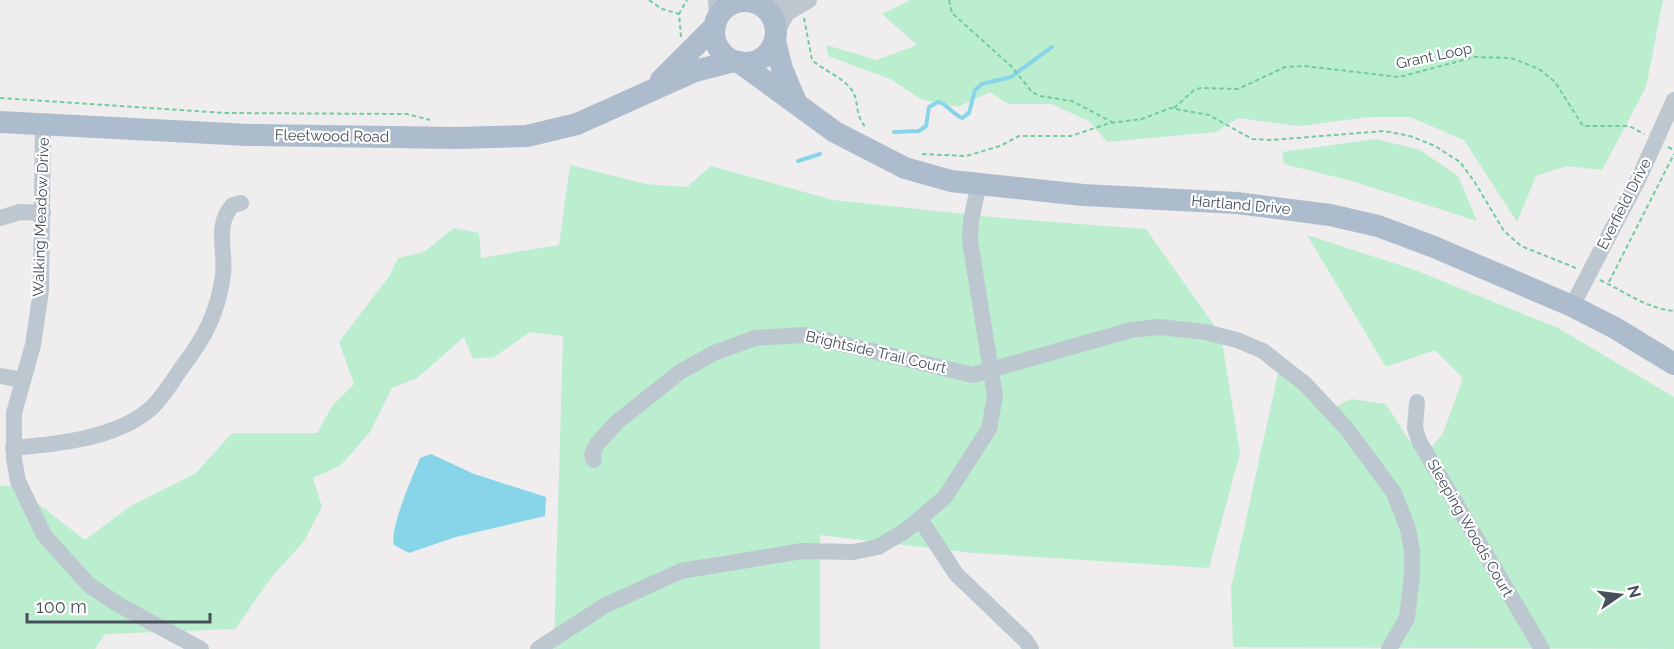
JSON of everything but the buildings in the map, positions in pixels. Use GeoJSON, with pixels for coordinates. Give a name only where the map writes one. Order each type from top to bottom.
{"type":"FeatureCollection","features":[{"type":"Feature","properties":{"kind":"main road"},"geometry":{"type":"LineString","coordinates":[[716,14],[732,4],[755,2]]}},
{"type":"Feature","properties":{"kind":"main road","name":"Hartland Drive"},"geometry":{"type":"LineString","coordinates":[[755,2],[775,21],[782,69],[796,102]]}},
{"type":"Feature","properties":{"kind":"main road","name":"Hartland Drive"},"geometry":{"type":"LineString","coordinates":[[716,14],[715,38],[719,48],[835,132],[883,159],[931,176],[979,184],[1083,195],[1237,203],[1330,215],[1378,226],[1434,247],[1572,306],[1615,328],[1674,364]]}},
{"type":"Feature","properties":{"kind":"main road","name":"Fleetwood Road"},"geometry":{"type":"LineString","coordinates":[[654,88],[716,14]]}},
{"type":"Feature","properties":{"kind":"main road"},"geometry":{"type":"LineString","coordinates":[[737,62],[754,62],[763,58],[776,36]]}},
{"type":"Feature","properties":{"kind":"main road","name":"Fleetwood Road"},"geometry":{"type":"LineString","coordinates":[[0,122],[248,135],[503,137],[527,135],[577,124],[695,71],[737,62]]}},
{"type":"Feature","properties":{"kind":"street"},"geometry":{"type":"LineString","coordinates":[[755,2],[785,0]]}},
{"type":"Feature","properties":{"kind":"street"},"geometry":{"type":"LineString","coordinates":[[776,36],[787,13],[806,7]]}},
{"type":"Feature","properties":{"kind":"street","name":"Everfield Drive"},"geometry":{"type":"LineString","coordinates":[[1572,306],[1656,141],[1674,100]]}},
{"type":"Feature","properties":{"kind":"street","name":"Walking Meadow Drive"},"geometry":{"type":"LineString","coordinates":[[44,125],[41,291],[33,345],[14,413],[13,448],[18,482],[44,535],[89,585],[119,605],[201,649]]}},
{"type":"Feature","properties":{"kind":"street"},"geometry":{"type":"LineString","coordinates":[[548,646],[604,606],[681,571],[802,551],[854,552],[878,547],[920,519],[945,497],[989,429],[995,396],[970,241],[971,220],[979,184]]}},
{"type":"Feature","properties":{"kind":"street"},"geometry":{"type":"LineString","coordinates":[[13,448],[104,433],[139,417],[162,397],[211,326],[223,274],[223,219],[233,205],[241,203]]}},
{"type":"Feature","properties":{"kind":"street"},"geometry":{"type":"LineString","coordinates":[[0,218],[20,212],[43,213]]}},
{"type":"Feature","properties":{"kind":"street","name":"Brightside Trail Court"},"geometry":{"type":"LineString","coordinates":[[594,460],[592,454],[597,444],[617,422],[658,388],[714,353],[755,338],[804,334],[973,375],[991,372],[1131,330],[1159,327],[1205,332],[1238,340],[1263,351],[1305,384],[1347,429],[1394,493],[1402,508],[1412,551],[1412,590],[1407,618],[1389,649]]}},
{"type":"Feature","properties":{"kind":"street"},"geometry":{"type":"LineString","coordinates":[[0,376],[23,380]]}},
{"type":"Feature","properties":{"kind":"street","name":"Sleeping Woods Court"},"geometry":{"type":"LineString","coordinates":[[1417,402],[1415,428],[1419,441],[1542,649]]}},
{"type":"Feature","properties":{"kind":"street"},"geometry":{"type":"LineString","coordinates":[[920,519],[956,574],[1019,634],[1031,649]]}},
{"type":"Feature","properties":{"kind":"path"},"geometry":{"type":"LineString","coordinates":[[649,0],[662,9],[679,14]]}},
{"type":"Feature","properties":{"kind":"path"},"geometry":{"type":"LineString","coordinates":[[680,42],[679,14],[687,0]]}},
{"type":"Feature","properties":{"kind":"path"},"geometry":{"type":"LineString","coordinates":[[949,0],[951,13],[1011,66],[1040,96],[1072,101],[1112,122]]}},
{"type":"Feature","properties":{"kind":"path"},"geometry":{"type":"LineString","coordinates":[[806,7],[812,60],[851,89],[855,96],[858,118],[867,129]]}},
{"type":"Feature","properties":{"kind":"path","name":"Grant Loop"},"geometry":{"type":"LineString","coordinates":[[1174,108],[1194,90],[1201,88],[1238,89],[1285,68],[1304,66],[1399,77],[1475,57],[1510,58],[1539,69],[1555,82],[1583,126],[1629,126],[1674,152]]}},
{"type":"Feature","properties":{"kind":"path"},"geometry":{"type":"LineString","coordinates":[[0,98],[226,113],[407,114],[437,122]]}},
{"type":"Feature","properties":{"kind":"path"},"geometry":{"type":"LineString","coordinates":[[917,154],[966,156],[1000,146],[1019,136],[1071,136],[1112,122],[1142,119],[1163,109],[1174,108],[1209,115],[1252,139],[1272,140],[1376,131],[1410,136],[1435,146],[1460,162],[1504,231],[1521,246],[1544,253],[1589,274],[1640,302],[1658,309],[1674,311]]}},
{"type":"Feature","properties":{"kind":"path"},"geometry":{"type":"LineString","coordinates":[[1608,284],[1674,152]]}},
{"type":"Feature","properties":{"kind":"green space"},"geometry":{"type":"Polygon","coordinates":[[[910,0],[1663,0],[1646,87],[1602,170],[1566,166],[1536,176],[1517,222],[1464,140],[1410,117],[1369,117],[1300,126],[1238,118],[1216,132],[1107,142],[1090,122],[1052,104],[1008,104],[990,92],[958,107],[921,99],[890,79],[828,56],[826,45],[877,60],[917,45],[882,14],[910,0]]]}},
{"type":"Feature","properties":{"kind":"green space"},"geometry":{"type":"Polygon","coordinates":[[[1376,139],[1420,150],[1458,176],[1477,221],[1352,181],[1284,164],[1282,152],[1376,139]]]}},
{"type":"Feature","properties":{"kind":"green space"},"geometry":{"type":"Polygon","coordinates":[[[570,165],[646,184],[687,187],[711,166],[833,200],[1012,219],[1146,229],[1221,335],[1240,453],[1209,568],[973,553],[820,535],[820,649],[554,649],[563,336],[530,332],[494,357],[473,359],[464,337],[417,378],[392,388],[370,432],[341,465],[313,478],[322,507],[304,541],[271,578],[235,629],[105,634],[95,649],[0,649],[0,486],[15,486],[85,540],[132,505],[196,473],[232,433],[317,433],[333,405],[354,384],[339,342],[390,275],[398,258],[424,252],[454,228],[479,233],[481,258],[559,245],[570,165]]]}},
{"type":"Feature","properties":{"kind":"green space"},"geometry":{"type":"Polygon","coordinates":[[[1307,235],[1415,270],[1558,328],[1674,397],[1674,649],[1233,647],[1231,588],[1279,369],[1324,412],[1351,399],[1386,404],[1410,442],[1432,447],[1443,433],[1463,378],[1435,350],[1386,367],[1307,235]]]}},
{"type":"Feature","properties":{"kind":"water"},"geometry":{"type":"Polygon","coordinates":[[[431,454],[474,474],[546,497],[545,516],[456,537],[409,553],[394,545],[393,537],[398,515],[412,477],[420,458],[431,454]]]}},
{"type":"Feature","properties":{"kind":"waterway"},"geometry":{"type":"LineString","coordinates":[[894,132],[919,131],[926,126],[929,107],[938,102],[962,118],[969,113],[975,90],[982,84],[1011,77],[1052,47]]}},
{"type":"Feature","properties":{"kind":"waterway"},"geometry":{"type":"LineString","coordinates":[[798,161],[820,154]]}}]}
